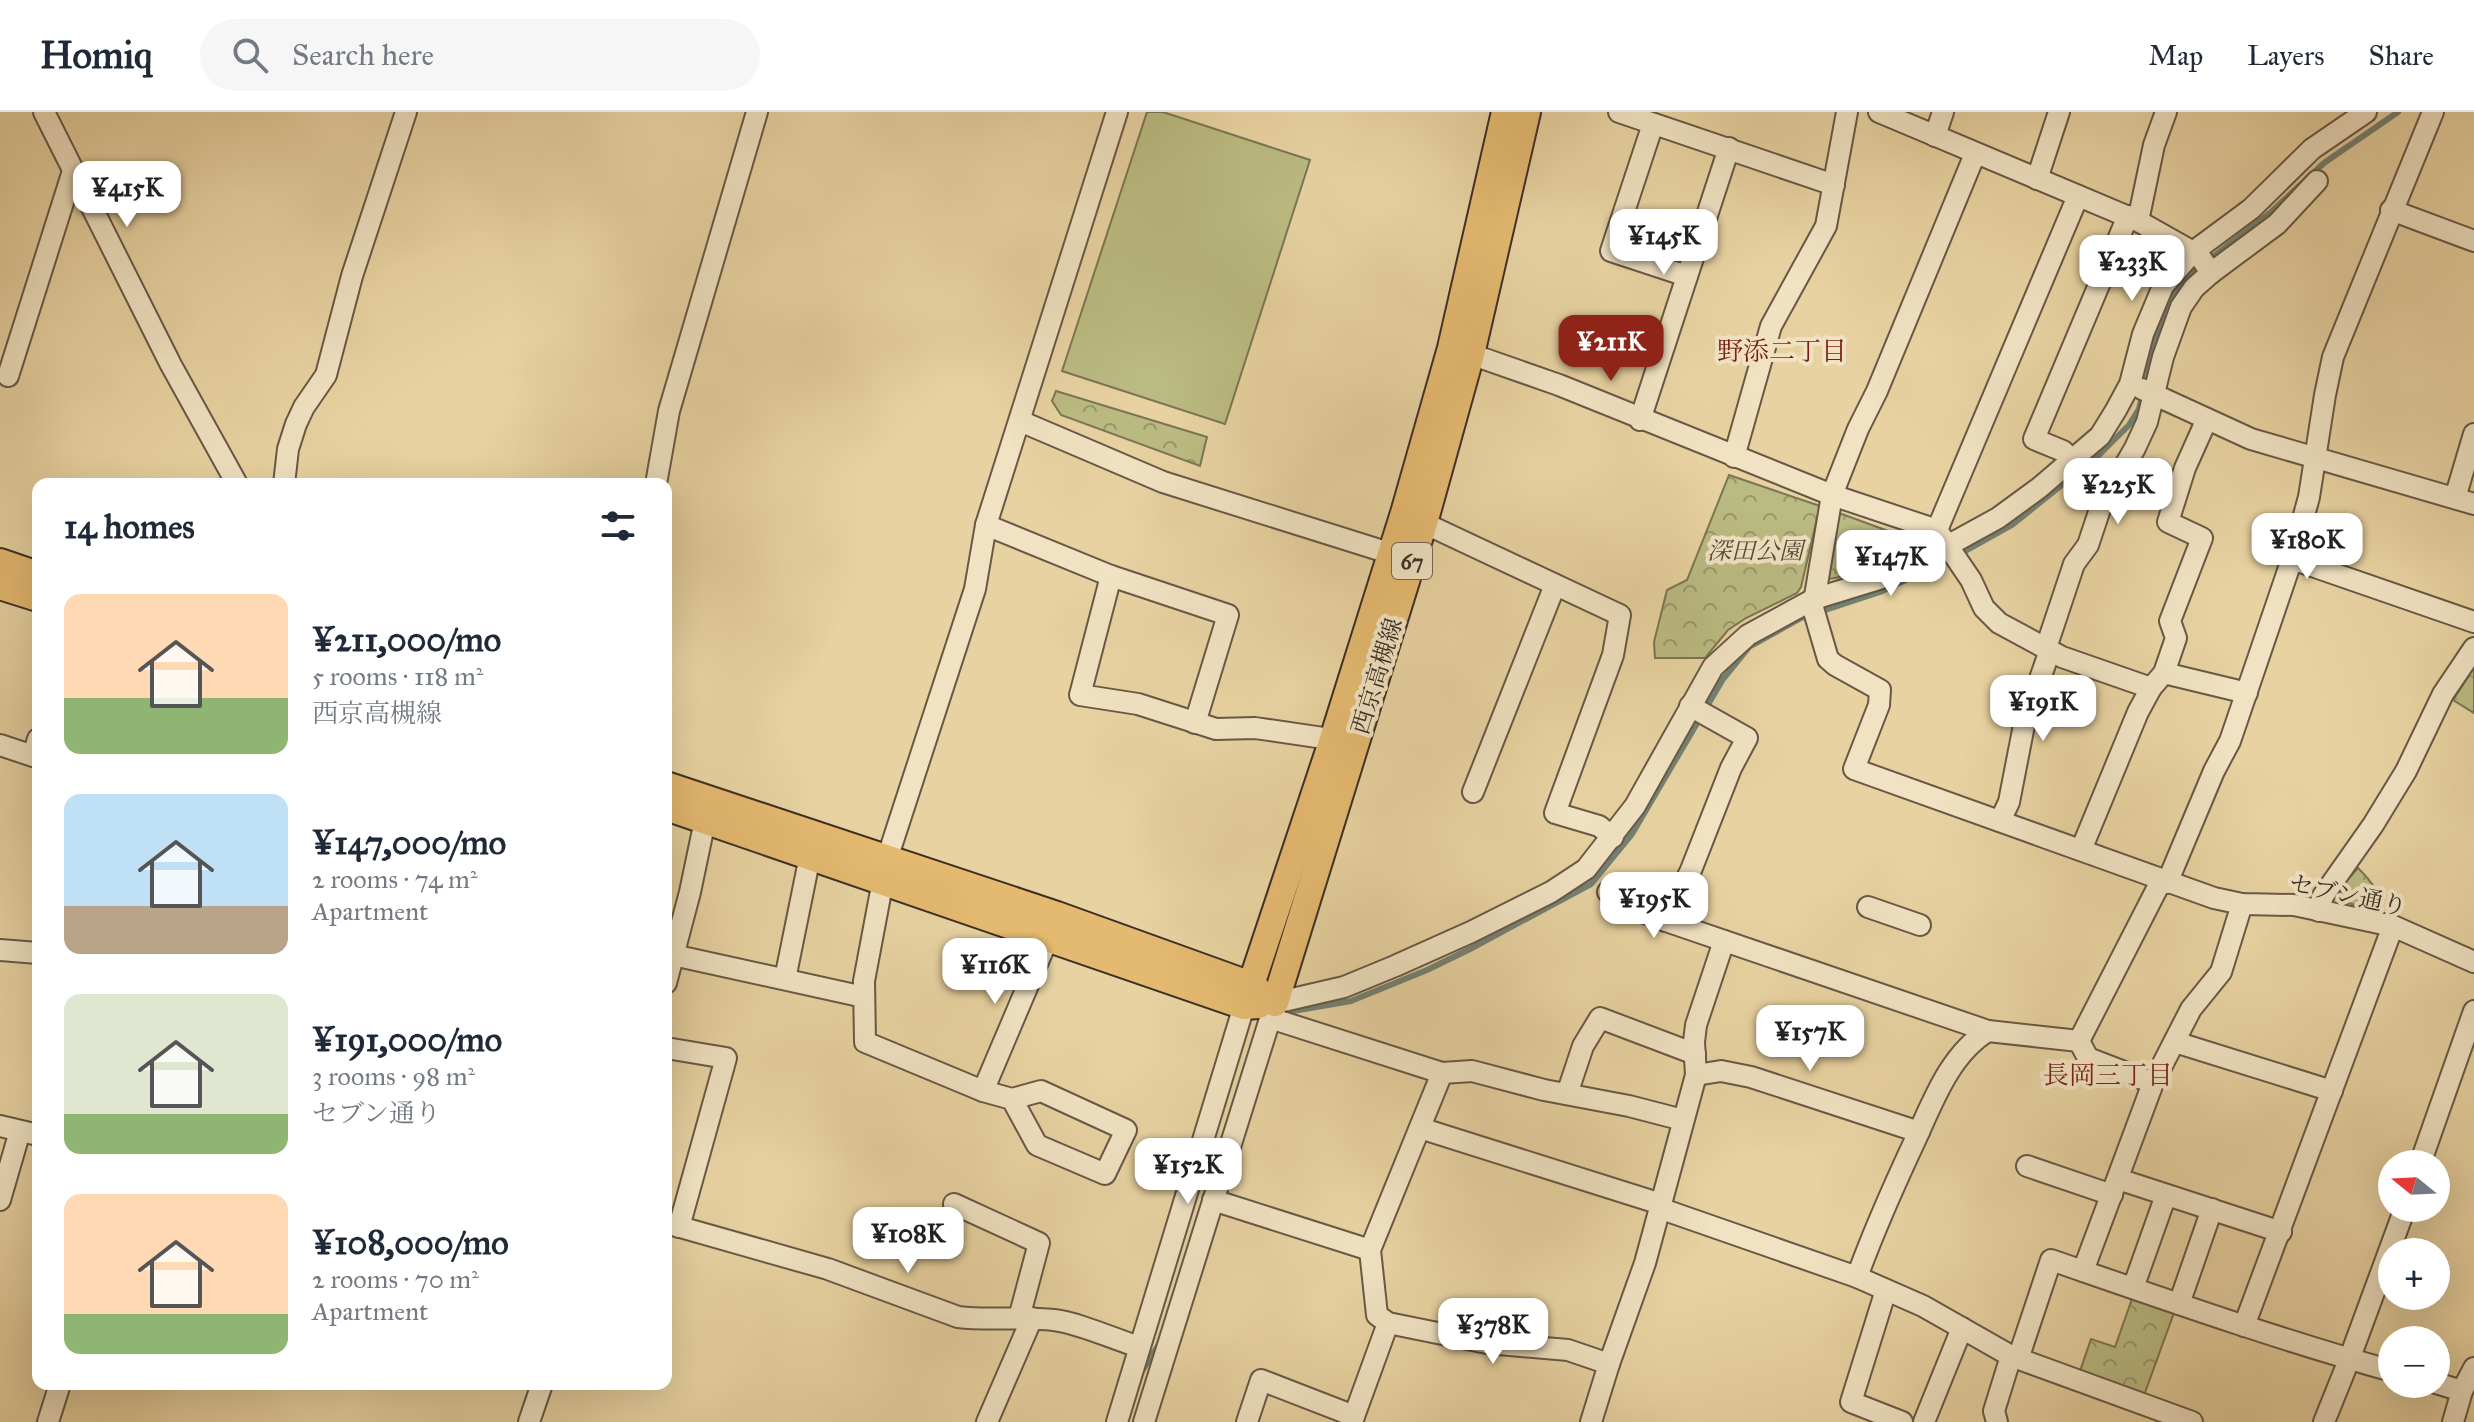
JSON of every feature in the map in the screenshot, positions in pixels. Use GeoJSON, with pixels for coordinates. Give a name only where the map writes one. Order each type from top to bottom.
{"type":"FeatureCollection","features":[{"type":"Feature","properties":{"kind":"main road","name":"西京高槻線"},"geometry":{"type":"LineString","coordinates":[[1272,1011],[1344,742],[1414,518],[1461,351],[1520,112]]}},
{"type":"Feature","properties":{"kind":"main road"},"geometry":{"type":"LineString","coordinates":[[0,562],[32,573]]}},
{"type":"Feature","properties":{"kind":"main road"},"geometry":{"type":"LineString","coordinates":[[0,586],[32,596]]}},
{"type":"Feature","properties":{"kind":"main road","name":"西京高槻線"},"geometry":{"type":"LineString","coordinates":[[1248,996],[1344,742]]}},
{"type":"Feature","properties":{"kind":"main road"},"geometry":{"type":"LineString","coordinates":[[672,789],[707,809],[810,856],[885,870],[1057,915],[1248,996],[1272,1011]]}},
{"type":"Feature","properties":{"kind":"main road"},"geometry":{"type":"LineString","coordinates":[[672,807],[707,809],[885,870],[1048,938],[1248,996]]}},
{"type":"Feature","properties":{"kind":"street"},"geometry":{"type":"LineString","coordinates":[[44,112],[171,365],[234,478]]}},
{"type":"Feature","properties":{"kind":"street"},"geometry":{"type":"LineString","coordinates":[[285,478],[288,449],[296,424],[326,375],[352,276],[406,112]]}},
{"type":"Feature","properties":{"kind":"street"},"geometry":{"type":"LineString","coordinates":[[657,478],[669,411],[757,112]]}},
{"type":"Feature","properties":{"kind":"street"},"geometry":{"type":"LineString","coordinates":[[1012,1099],[1037,1145],[1105,1174],[1126,1130],[1041,1091],[1012,1099],[983,1091],[865,1042],[864,981],[885,870],[975,589],[986,525],[1117,112]]}},
{"type":"Feature","properties":{"kind":"street"},"geometry":{"type":"LineString","coordinates":[[1619,112],[1834,185]]}},
{"type":"Feature","properties":{"kind":"street"},"geometry":{"type":"LineString","coordinates":[[1734,457],[1771,326],[1826,226],[1847,112]]}},
{"type":"Feature","properties":{"kind":"street"},"geometry":{"type":"LineString","coordinates":[[1879,112],[2133,218],[2203,262]]}},
{"type":"Feature","properties":{"kind":"street"},"geometry":{"type":"LineString","coordinates":[[1935,136],[1943,112]]}},
{"type":"Feature","properties":{"kind":"street"},"geometry":{"type":"LineString","coordinates":[[2037,179],[2059,112]]}},
{"type":"Feature","properties":{"kind":"street"},"geometry":{"type":"LineString","coordinates":[[2072,460],[2063,451],[2034,439],[2133,218],[2166,112]]}},
{"type":"Feature","properties":{"kind":"street"},"geometry":{"type":"LineString","coordinates":[[2203,262],[2312,149],[2366,112]]}},
{"type":"Feature","properties":{"kind":"street"},"geometry":{"type":"LineString","coordinates":[[2079,1041],[2164,882],[2230,741],[2292,559],[2309,497],[2333,357],[2433,112]]}},
{"type":"Feature","properties":{"kind":"street"},"geometry":{"type":"LineString","coordinates":[[1653,124],[1611,251],[1687,276]]}},
{"type":"Feature","properties":{"kind":"street"},"geometry":{"type":"LineString","coordinates":[[1640,420],[1729,148]]}},
{"type":"Feature","properties":{"kind":"street"},"geometry":{"type":"LineString","coordinates":[[1815,609],[1832,495],[1975,154]]}},
{"type":"Feature","properties":{"kind":"street"},"geometry":{"type":"LineString","coordinates":[[8,376],[73,171]]}},
{"type":"Feature","properties":{"kind":"street"},"geometry":{"type":"LineString","coordinates":[[2000,821],[2009,802],[2024,725],[2074,564],[2088,545],[2100,509],[2147,422],[2142,389],[2143,334],[2163,286],[2277,224],[2317,181]]}},
{"type":"Feature","properties":{"kind":"street"},"geometry":{"type":"LineString","coordinates":[[1949,548],[2078,196]]}},
{"type":"Feature","properties":{"kind":"street"},"geometry":{"type":"LineString","coordinates":[[2391,210],[2474,241]]}},
{"type":"Feature","properties":{"kind":"street"},"geometry":{"type":"LineString","coordinates":[[1461,351],[1559,385],[1832,495],[1949,548],[1971,580],[1984,608],[1999,623],[2048,649],[2158,680],[2247,693]]}},
{"type":"Feature","properties":{"kind":"street"},"geometry":{"type":"LineString","coordinates":[[1272,1011],[1344,987],[1471,932],[1563,885],[1586,869],[1635,806],[1713,667],[1748,635],[1815,609],[1949,548],[1998,518],[2100,436],[2142,389]]}},
{"type":"Feature","properties":{"kind":"street"},"geometry":{"type":"LineString","coordinates":[[2142,389],[2251,439],[2464,501],[2474,434]]}},
{"type":"Feature","properties":{"kind":"street"},"geometry":{"type":"LineString","coordinates":[[2081,850],[2138,712],[2158,680],[2176,638],[2170,621],[2202,538],[2168,522],[2185,468],[2207,419]]}},
{"type":"Feature","properties":{"kind":"street"},"geometry":{"type":"LineString","coordinates":[[1020,421],[1163,482],[1402,557]]}},
{"type":"Feature","properties":{"kind":"street"},"geometry":{"type":"LineString","coordinates":[[1414,518],[1620,615],[1613,655],[1555,813],[1599,826],[1613,837]]}},
{"type":"Feature","properties":{"kind":"street"},"geometry":{"type":"LineString","coordinates":[[986,525],[1111,576],[1228,615],[1195,723]]}},
{"type":"Feature","properties":{"kind":"street"},"geometry":{"type":"LineString","coordinates":[[2292,559],[2474,622]]}},
{"type":"Feature","properties":{"kind":"street"},"geometry":{"type":"LineString","coordinates":[[1111,576],[1080,695],[1138,704],[1216,729],[1255,728],[1344,742]]}},
{"type":"Feature","properties":{"kind":"street"},"geometry":{"type":"LineString","coordinates":[[1473,792],[1555,585]]}},
{"type":"Feature","properties":{"kind":"street","name":"セブン通り"},"geometry":{"type":"LineString","coordinates":[[1815,609],[1828,659],[1880,690],[1879,705],[1854,769],[2214,898],[2242,904],[2294,905],[2393,926],[2474,962]]}},
{"type":"Feature","properties":{"kind":"street"},"geometry":{"type":"LineString","coordinates":[[2319,911],[2323,896],[2406,771],[2443,694],[2474,648]]}},
{"type":"Feature","properties":{"kind":"street"},"geometry":{"type":"LineString","coordinates":[[1666,921],[1691,870],[1731,768],[1747,738],[1690,706]]}},
{"type":"Feature","properties":{"kind":"street"},"geometry":{"type":"LineString","coordinates":[[0,745],[32,756]]}},
{"type":"Feature","properties":{"kind":"street"},"geometry":{"type":"LineString","coordinates":[[672,959],[707,809]]}},
{"type":"Feature","properties":{"kind":"street"},"geometry":{"type":"LineString","coordinates":[[785,979],[810,856]]}},
{"type":"Feature","properties":{"kind":"street"},"geometry":{"type":"LineString","coordinates":[[1608,892],[1625,905],[1666,921],[1988,1031],[2079,1041]]}},
{"type":"Feature","properties":{"kind":"street"},"geometry":{"type":"LineString","coordinates":[[2083,1271],[2153,1083],[2191,1009],[2221,972],[2242,904]]}},
{"type":"Feature","properties":{"kind":"street"},"geometry":{"type":"LineString","coordinates":[[1868,907],[1920,925]]}},
{"type":"Feature","properties":{"kind":"street"},"geometry":{"type":"LineString","coordinates":[[2244,1326],[2393,926]]}},
{"type":"Feature","properties":{"kind":"street"},"geometry":{"type":"LineString","coordinates":[[983,1091],[1048,938]]}},
{"type":"Feature","properties":{"kind":"street"},"geometry":{"type":"LineString","coordinates":[[1591,1422],[1645,1263],[1696,1065],[1696,1025],[1724,941]]}},
{"type":"Feature","properties":{"kind":"street"},"geometry":{"type":"LineString","coordinates":[[0,950],[32,953]]}},
{"type":"Feature","properties":{"kind":"street"},"geometry":{"type":"LineString","coordinates":[[673,955],[864,997]]}},
{"type":"Feature","properties":{"kind":"street"},"geometry":{"type":"LineString","coordinates":[[1117,1422],[1248,996]]}},
{"type":"Feature","properties":{"kind":"street"},"geometry":{"type":"LineString","coordinates":[[1272,1011],[1442,1073],[1472,1071],[1683,1120]]}},
{"type":"Feature","properties":{"kind":"street"},"geometry":{"type":"LineString","coordinates":[[1144,1422],[1272,1011]]}},
{"type":"Feature","properties":{"kind":"street"},"geometry":{"type":"LineString","coordinates":[[2425,1150],[2474,1011]]}},
{"type":"Feature","properties":{"kind":"street"},"geometry":{"type":"LineString","coordinates":[[1567,1094],[1583,1046],[1600,1018],[1696,1065],[1751,1077],[1919,1132]]}},
{"type":"Feature","properties":{"kind":"street"},"geometry":{"type":"LineString","coordinates":[[1857,1277],[1877,1222],[1940,1086],[1965,1050],[1988,1031]]}},
{"type":"Feature","properties":{"kind":"street"},"geometry":{"type":"LineString","coordinates":[[2079,1041],[2088,1058],[2153,1083]]}},
{"type":"Feature","properties":{"kind":"street"},"geometry":{"type":"LineString","coordinates":[[2175,1042],[2332,1091]]}},
{"type":"Feature","properties":{"kind":"street"},"geometry":{"type":"LineString","coordinates":[[672,1049],[726,1058],[672,1225],[828,1269],[958,1317],[1058,1320],[1139,1347]]}},
{"type":"Feature","properties":{"kind":"street"},"geometry":{"type":"LineString","coordinates":[[1442,1073],[1370,1250],[1377,1315],[1388,1323],[1487,1343],[1568,1350],[1609,1364]]}},
{"type":"Feature","properties":{"kind":"street"},"geometry":{"type":"LineString","coordinates":[[1420,1128],[1660,1206],[1857,1277],[1923,1306],[2015,1357],[2192,1422]]}},
{"type":"Feature","properties":{"kind":"street"},"geometry":{"type":"LineString","coordinates":[[0,1200],[19,1131]]}},
{"type":"Feature","properties":{"kind":"street"},"geometry":{"type":"LineString","coordinates":[[2027,1166],[2115,1187],[2166,1195],[2281,1232]]}},
{"type":"Feature","properties":{"kind":"street"},"geometry":{"type":"LineString","coordinates":[[2133,1288],[2166,1195]]}},
{"type":"Feature","properties":{"kind":"street"},"geometry":{"type":"LineString","coordinates":[[1213,1200],[1370,1250]]}},
{"type":"Feature","properties":{"kind":"street"},"geometry":{"type":"LineString","coordinates":[[954,1204],[1039,1243],[1026,1318],[987,1422]]}},
{"type":"Feature","properties":{"kind":"street"},"geometry":{"type":"LineString","coordinates":[[2179,1304],[2212,1209]]}},
{"type":"Feature","properties":{"kind":"street"},"geometry":{"type":"LineString","coordinates":[[2324,1422],[2400,1222]]}},
{"type":"Feature","properties":{"kind":"street"},"geometry":{"type":"LineString","coordinates":[[1997,1422],[1994,1411],[2051,1260],[2244,1326],[2378,1367]]}},
{"type":"Feature","properties":{"kind":"street"},"geometry":{"type":"LineString","coordinates":[[1886,1290],[1851,1402],[1902,1422]]}},
{"type":"Feature","properties":{"kind":"street"},"geometry":{"type":"LineString","coordinates":[[1247,1422],[1261,1380],[1353,1419],[1388,1323]]}},
{"type":"Feature","properties":{"kind":"street"},"geometry":{"type":"LineString","coordinates":[[1924,1422],[1962,1328]]}},
{"type":"Feature","properties":{"kind":"street"},"geometry":{"type":"LineString","coordinates":[[2453,1422],[2462,1391],[2474,1368]]}},
{"type":"Feature","properties":{"kind":"street"},"geometry":{"type":"LineString","coordinates":[[2450,1387],[2462,1391]]}},
{"type":"Feature","properties":{"kind":"street"},"geometry":{"type":"LineString","coordinates":[[48,1422],[58,1390]]}},
{"type":"Feature","properties":{"kind":"street"},"geometry":{"type":"LineString","coordinates":[[529,1422],[540,1390]]}},
{"type":"Feature","properties":{"kind":"green space"},"geometry":{"type":"Polygon","coordinates":[[[1147,112],[1163,112],[1310,160],[1225,424],[1062,371],[1147,112]]]}},
{"type":"Feature","properties":{"kind":"green space"},"geometry":{"type":"Polygon","coordinates":[[[1056,391],[1207,437],[1200,466],[1061,415],[1052,401],[1056,391]]]}},
{"type":"Feature","properties":{"kind":"green space","name":"深田公園"},"geometry":{"type":"Polygon","coordinates":[[[1729,475],[1820,506],[1801,587],[1797,593],[1728,630],[1705,658],[1655,658],[1654,642],[1667,590],[1687,580],[1729,475]]]}},
{"type":"Feature","properties":{"kind":"green space","name":"深田公園"},"geometry":{"type":"Polygon","coordinates":[[[1839,515],[1915,541],[1915,546],[1874,567],[1829,579],[1826,572],[1839,515]]]}},
{"type":"Feature","properties":{"kind":"green space"},"geometry":{"type":"Polygon","coordinates":[[[2474,668],[2474,713],[2453,700],[2474,668]]]}},
{"type":"Feature","properties":{"kind":"green space"},"geometry":{"type":"Polygon","coordinates":[[[2358,868],[2374,888],[2381,911],[2344,902],[2341,898],[2341,889],[2358,868]]]}},
{"type":"Feature","properties":{"kind":"green space"},"geometry":{"type":"Polygon","coordinates":[[[2133,1296],[2175,1310],[2143,1398],[2079,1374],[2091,1339],[2115,1347],[2133,1296]]]}},
{"type":"Feature","properties":{"kind":"waterway"},"geometry":{"type":"LineString","coordinates":[[1960,554],[2012,525],[2099,455],[2129,425],[2139,409],[2162,317],[2172,297],[2192,273],[2271,212],[2324,163],[2398,112]]}},
{"type":"Feature","properties":{"kind":"waterway"},"geometry":{"type":"LineString","coordinates":[[1293,1011],[1351,1001],[1427,970],[1591,884],[1632,834],[1723,679],[1749,647],[1801,618],[1880,592],[1950,559]]}},
{"type":"Feature","properties":{"kind":"waterway"},"geometry":{"type":"LineString","coordinates":[[1140,1374],[1160,1343]]}},
{"type":"Feature","properties":{"kind":"district","name":"野添二丁目"},"geometry":{"type":"Point","coordinates":[1782,351]}},
{"type":"Feature","properties":{"kind":"district","name":"長岡三丁目"},"geometry":{"type":"Point","coordinates":[2108,1075]}}]}
